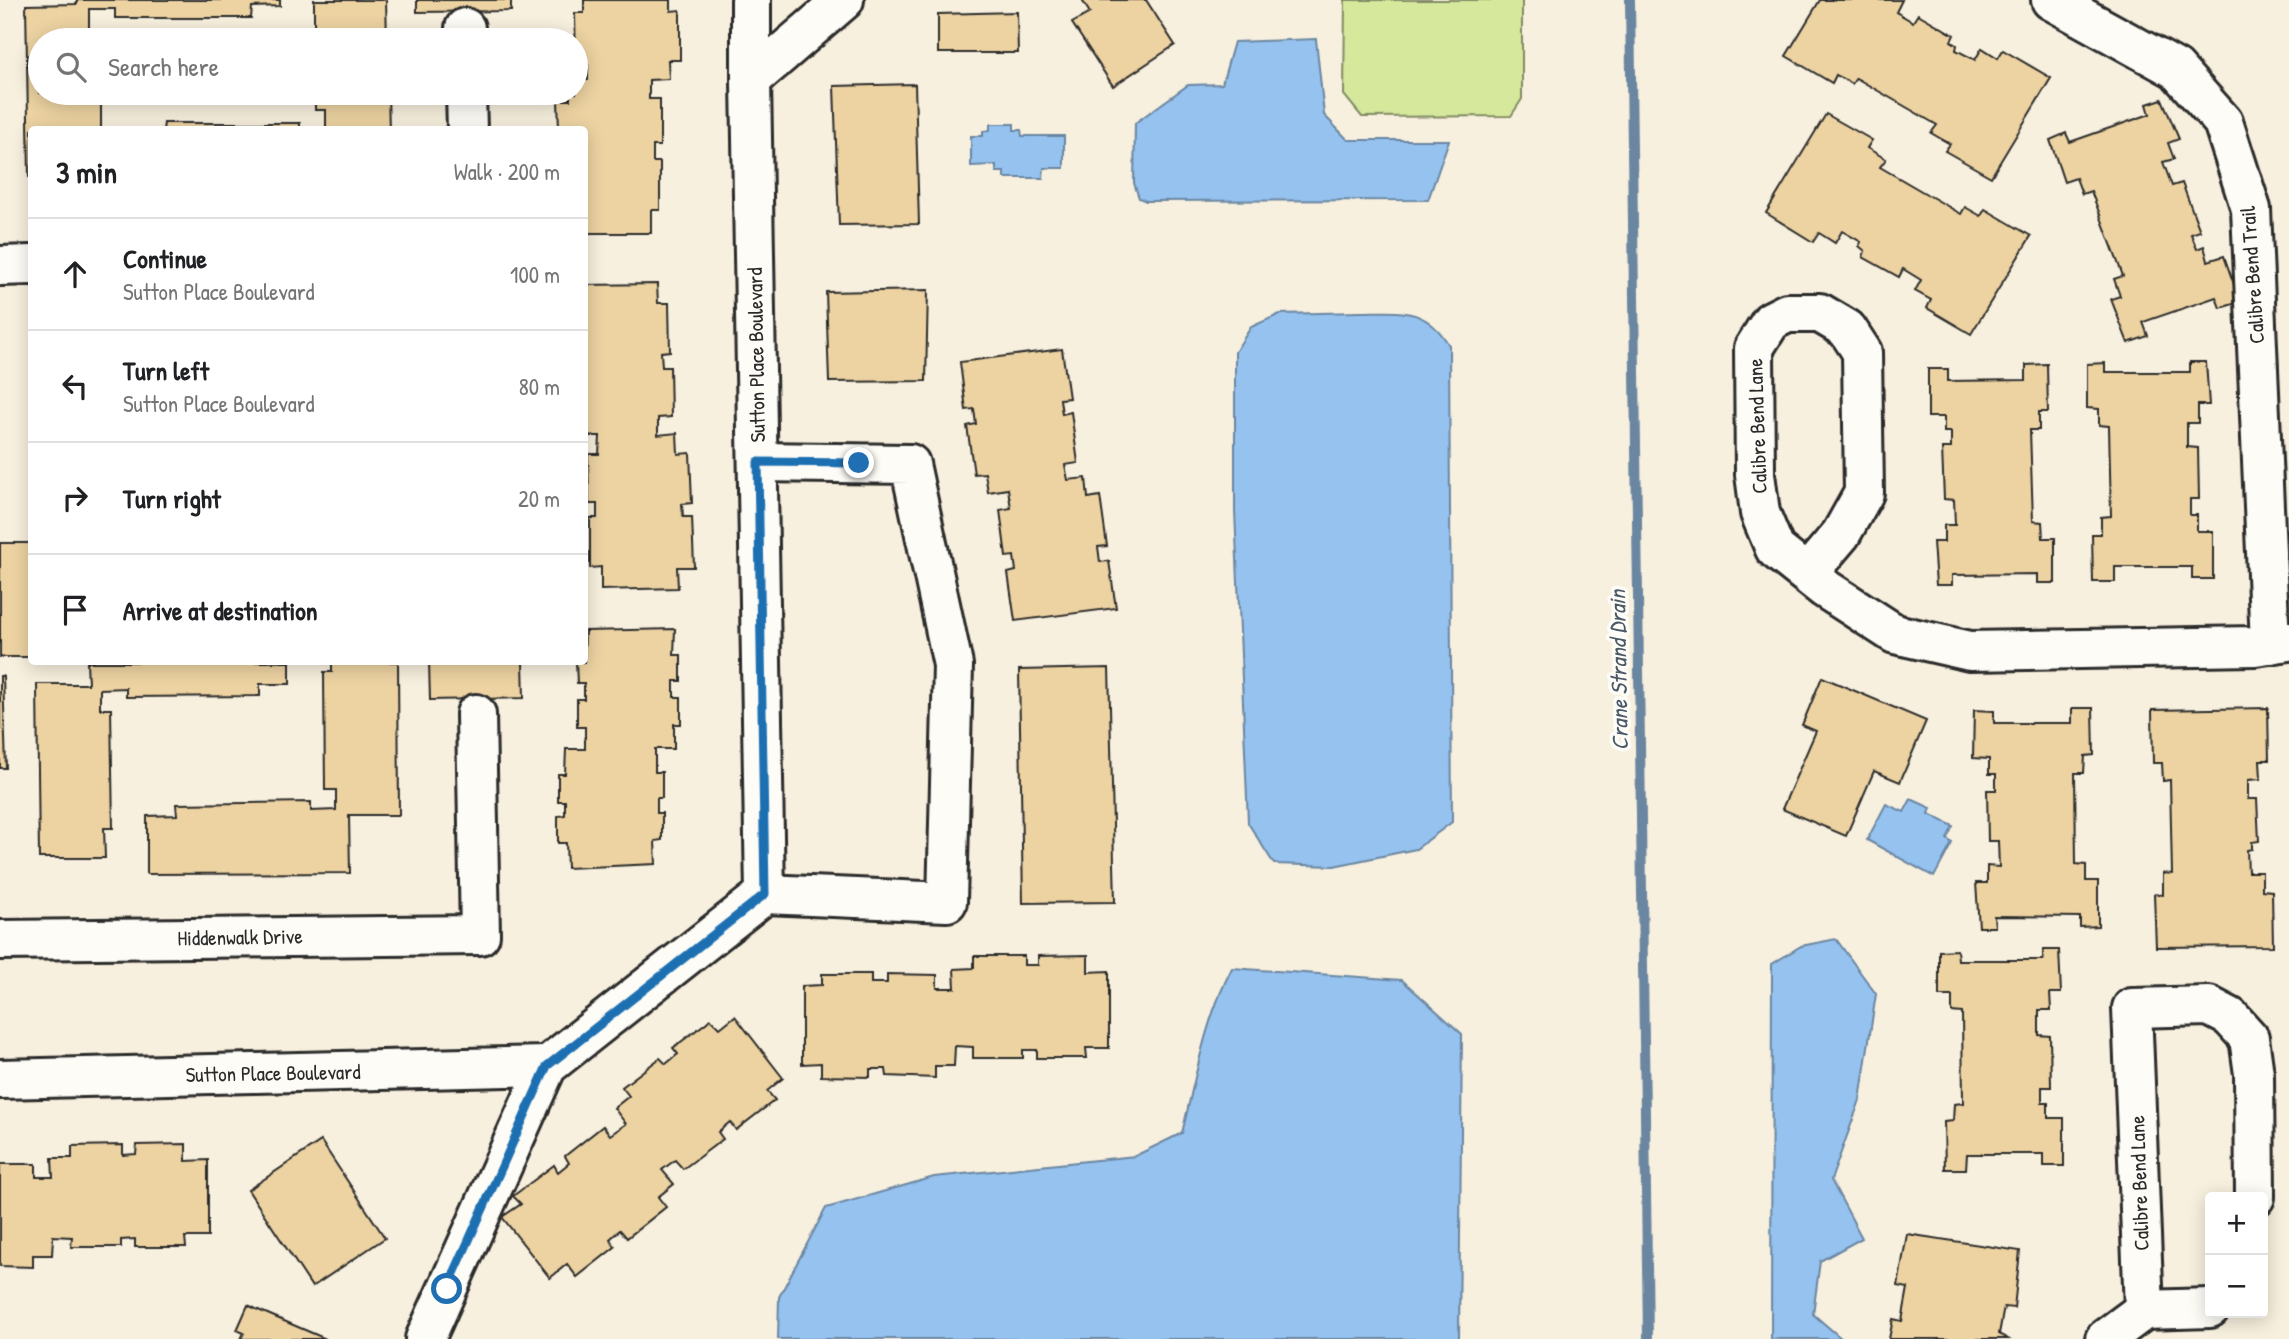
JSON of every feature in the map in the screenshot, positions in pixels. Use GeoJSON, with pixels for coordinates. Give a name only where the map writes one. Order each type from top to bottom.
{"type":"FeatureCollection","features":[{"type":"Feature","properties":{"kind":"lane","name":"Sutton Place Boulevard"},"geometry":{"type":"LineString","coordinates":[[751,0],[765,894]]}},
{"type":"Feature","properties":{"kind":"lane"},"geometry":{"type":"LineString","coordinates":[[751,80],[844,0]]}},
{"type":"Feature","properties":{"kind":"lane","name":"Calibre Bend Trail"},"geometry":{"type":"LineString","coordinates":[[2051,0],[2176,69],[2223,122],[2251,209],[2280,643]]}},
{"type":"Feature","properties":{"kind":"lane"},"geometry":{"type":"LineString","coordinates":[[466,105],[467,126]]}},
{"type":"Feature","properties":{"kind":"lane"},"geometry":{"type":"LineString","coordinates":[[0,265],[28,265]]}},
{"type":"Feature","properties":{"kind":"lane","name":"Calibre Bend Lane"},"geometry":{"type":"LineString","coordinates":[[1807,574],[1842,534],[1864,493],[1862,352],[1847,329],[1820,313],[1787,313],[1771,321],[1754,348],[1755,474],[1760,513],[1775,549],[1824,588],[1895,634],[1970,651],[2280,643]]}},
{"type":"Feature","properties":{"kind":"lane"},"geometry":{"type":"LineString","coordinates":[[425,1339],[547,1066],[765,894],[947,902],[953,665],[910,464],[758,462]]}},
{"type":"Feature","properties":{"kind":"lane","name":"Hiddenwalk Drive"},"geometry":{"type":"LineString","coordinates":[[0,940],[481,935],[476,714]]}},
{"type":"Feature","properties":{"kind":"lane","name":"Calibre Bend Lane"},"geometry":{"type":"LineString","coordinates":[[2144,1310],[2132,1008],[2209,1006],[2230,1017],[2249,1038],[2254,1074],[2255,1192]]}},
{"type":"Feature","properties":{"kind":"lane","name":"Sutton Place Boulevard"},"geometry":{"type":"LineString","coordinates":[[0,1079],[547,1066]]}},
{"type":"Feature","properties":{"kind":"lane"},"geometry":{"type":"LineString","coordinates":[[2105,1339],[2144,1310],[2205,1308]]}},
{"type":"Feature","properties":{"kind":"green space"},"geometry":{"type":"Polygon","coordinates":[[[1345,0],[1522,0],[1522,99],[1511,116],[1362,117],[1344,95],[1345,0]]]}},
{"type":"Feature","properties":{"kind":"water"},"geometry":{"type":"Polygon","coordinates":[[[1316,39],[1324,115],[1348,140],[1449,140],[1428,200],[1146,201],[1139,198],[1134,183],[1135,123],[1188,85],[1222,84],[1234,42],[1316,39]]]}},
{"type":"Feature","properties":{"kind":"water"},"geometry":{"type":"Polygon","coordinates":[[[990,124],[1014,124],[1014,130],[1021,130],[1022,136],[1064,136],[1064,168],[1044,168],[1043,178],[1004,178],[1004,172],[996,172],[996,165],[971,166],[971,136],[983,136],[983,131],[990,130],[990,124]]]}},
{"type":"Feature","properties":{"kind":"water"},"geometry":{"type":"Polygon","coordinates":[[[1400,312],[1421,317],[1440,332],[1449,345],[1452,822],[1416,849],[1334,866],[1274,864],[1248,823],[1235,511],[1235,352],[1251,327],[1280,314],[1400,312]]]}},
{"type":"Feature","properties":{"kind":"water"},"geometry":{"type":"Polygon","coordinates":[[[1911,799],[1931,808],[1929,814],[1953,826],[1947,839],[1952,843],[1934,877],[1867,840],[1886,804],[1904,812],[1911,799]]]}},
{"type":"Feature","properties":{"kind":"water"},"geometry":{"type":"Polygon","coordinates":[[[1836,939],[1876,994],[1860,1100],[1831,1180],[1862,1238],[1820,1261],[1813,1314],[1842,1339],[1771,1339],[1772,964],[1801,946],[1836,939]]]}},
{"type":"Feature","properties":{"kind":"water"},"geometry":{"type":"Polygon","coordinates":[[[1232,968],[1402,980],[1462,1034],[1459,1339],[778,1339],[779,1297],[826,1208],[934,1177],[1135,1156],[1182,1133],[1208,1028],[1232,968]]]}},
{"type":"Feature","properties":{"kind":"building"},"geometry":{"type":"Polygon","coordinates":[[[77,0],[280,0],[280,6],[252,7],[251,18],[115,18],[115,9],[89,9],[89,28],[28,28],[28,105],[101,105],[101,126],[28,126],[26,5],[77,4],[77,0]]]}},
{"type":"Feature","properties":{"kind":"building"},"geometry":{"type":"Polygon","coordinates":[[[314,0],[386,0],[387,28],[314,28],[314,0]]]}},
{"type":"Feature","properties":{"kind":"building"},"geometry":{"type":"Polygon","coordinates":[[[417,0],[511,0],[511,11],[417,12],[417,0]]]}},
{"type":"Feature","properties":{"kind":"building"},"geometry":{"type":"Polygon","coordinates":[[[584,0],[671,0],[671,11],[680,10],[680,60],[668,60],[669,79],[649,80],[649,99],[660,99],[660,146],[653,146],[653,162],[660,162],[660,210],[651,210],[651,233],[588,233],[588,126],[559,126],[558,105],[588,105],[588,28],[575,28],[575,13],[584,13],[584,0]]]}},
{"type":"Feature","properties":{"kind":"building"},"geometry":{"type":"Polygon","coordinates":[[[1146,0],[1175,45],[1113,86],[1072,23],[1090,13],[1083,2],[1146,0]]]}},
{"type":"Feature","properties":{"kind":"building"},"geometry":{"type":"Polygon","coordinates":[[[1820,0],[1902,0],[1896,12],[1913,22],[1918,14],[1954,35],[1951,41],[1957,45],[1956,50],[1975,60],[1982,48],[1998,58],[2003,50],[2051,78],[1991,177],[1945,151],[1950,144],[1931,133],[1937,125],[1856,78],[1852,84],[1836,75],[1832,83],[1786,56],[1820,0]]]}},
{"type":"Feature","properties":{"kind":"building"},"geometry":{"type":"Polygon","coordinates":[[[1017,12],[1018,53],[938,53],[938,14],[1017,12]]]}},
{"type":"Feature","properties":{"kind":"building"},"geometry":{"type":"Polygon","coordinates":[[[915,84],[919,224],[839,225],[834,86],[915,84]]]}},
{"type":"Feature","properties":{"kind":"building"},"geometry":{"type":"Polygon","coordinates":[[[2162,99],[2179,139],[2168,143],[2174,159],[2163,162],[2172,186],[2182,183],[2200,231],[2191,234],[2197,249],[2204,246],[2208,261],[2224,256],[2240,302],[2220,308],[2216,297],[2143,322],[2148,336],[2128,343],[2111,299],[2120,296],[2114,279],[2123,276],[2091,191],[2082,194],[2076,178],[2064,182],[2050,140],[2066,133],[2070,142],[2150,114],[2147,104],[2162,99]]]}},
{"type":"Feature","properties":{"kind":"building"},"geometry":{"type":"Polygon","coordinates":[[[315,105],[388,105],[389,126],[326,126],[326,110],[315,110],[315,105]]]}},
{"type":"Feature","properties":{"kind":"building"},"geometry":{"type":"Polygon","coordinates":[[[1826,114],[1872,140],[1867,148],[1886,159],[1880,167],[1961,214],[1965,207],[1981,216],[1985,209],[2031,236],[1971,334],[1927,308],[1931,300],[1915,291],[1921,280],[1903,269],[1899,277],[1863,257],[1865,251],[1859,246],[1861,242],[1842,231],[1835,243],[1819,233],[1813,242],[1766,213],[1826,114]]]}},
{"type":"Feature","properties":{"kind":"building"},"geometry":{"type":"Polygon","coordinates":[[[164,123],[300,123],[300,126],[164,126],[164,123]]]}},
{"type":"Feature","properties":{"kind":"building"},"geometry":{"type":"Polygon","coordinates":[[[657,284],[658,303],[669,303],[670,351],[661,352],[662,367],[670,367],[671,417],[658,418],[658,435],[677,433],[678,454],[690,453],[692,503],[682,504],[683,517],[692,517],[694,567],[677,567],[678,588],[601,590],[601,567],[590,568],[590,518],[597,518],[597,504],[589,504],[588,454],[599,454],[600,436],[588,436],[588,285],[657,284]]]}},
{"type":"Feature","properties":{"kind":"building"},"geometry":{"type":"Polygon","coordinates":[[[928,290],[926,381],[829,382],[826,292],[928,290]]]}},
{"type":"Feature","properties":{"kind":"building"},"geometry":{"type":"Polygon","coordinates":[[[1062,349],[1069,398],[1060,399],[1062,414],[1071,412],[1078,463],[1065,465],[1068,480],[1086,478],[1088,498],[1100,496],[1107,546],[1098,547],[1100,562],[1109,561],[1116,608],[1015,621],[1008,573],[1016,571],[1014,556],[1006,557],[1000,510],[1011,508],[1008,489],[988,492],[985,473],[974,474],[967,426],[976,424],[974,409],[966,410],[960,362],[1062,349]]]}},
{"type":"Feature","properties":{"kind":"building"},"geometry":{"type":"Polygon","coordinates":[[[2190,362],[2206,362],[2209,405],[2198,405],[2198,423],[2187,423],[2187,447],[2198,448],[2199,499],[2190,499],[2190,515],[2197,515],[2197,531],[2213,531],[2213,579],[2192,579],[2192,567],[2115,567],[2115,582],[2093,582],[2092,534],[2101,534],[2101,517],[2111,516],[2109,426],[2099,425],[2099,409],[2087,408],[2087,364],[2105,363],[2105,372],[2190,372],[2190,362]]]}},
{"type":"Feature","properties":{"kind":"building"},"geometry":{"type":"Polygon","coordinates":[[[2047,364],[2048,412],[2039,412],[2039,430],[2030,430],[2033,521],[2042,522],[2043,538],[2055,538],[2055,583],[2037,583],[2037,574],[1952,575],[1952,585],[1936,585],[1933,542],[1944,542],[1944,525],[1955,525],[1954,500],[1944,499],[1942,448],[1951,448],[1951,432],[1944,432],[1944,417],[1928,417],[1928,369],[1948,369],[1948,381],[2026,380],[2026,365],[2047,364]]]}},
{"type":"Feature","properties":{"kind":"building"},"geometry":{"type":"Polygon","coordinates":[[[0,543],[28,543],[28,657],[0,657],[0,543]]]}},
{"type":"Feature","properties":{"kind":"building"},"geometry":{"type":"Polygon","coordinates":[[[675,629],[674,655],[681,655],[681,681],[674,681],[674,697],[681,697],[681,724],[674,724],[674,749],[655,749],[655,772],[662,772],[662,798],[657,798],[657,813],[662,813],[662,840],[655,841],[656,864],[567,868],[566,843],[558,843],[558,816],[565,815],[565,801],[558,801],[558,774],[565,774],[566,749],[585,749],[585,727],[577,727],[577,699],[584,699],[584,683],[577,683],[576,665],[588,665],[588,631],[675,629]]]}},
{"type":"Feature","properties":{"kind":"building"},"geometry":{"type":"Polygon","coordinates":[[[87,665],[290,665],[290,684],[260,684],[260,696],[126,697],[126,688],[100,689],[100,709],[111,709],[113,828],[104,828],[105,858],[39,858],[37,684],[88,684],[87,665]]]}},
{"type":"Feature","properties":{"kind":"building"},"geometry":{"type":"Polygon","coordinates":[[[332,665],[398,665],[399,815],[349,815],[350,873],[147,874],[147,816],[177,815],[176,804],[311,802],[311,811],[336,810],[336,790],[325,790],[324,672],[332,672],[332,665]]]}},
{"type":"Feature","properties":{"kind":"building"},"geometry":{"type":"Polygon","coordinates":[[[429,665],[523,665],[524,698],[430,700],[429,665]]]}},
{"type":"Feature","properties":{"kind":"building"},"geometry":{"type":"Polygon","coordinates":[[[1109,668],[1115,902],[1023,903],[1019,670],[1109,668]]]}},
{"type":"Feature","properties":{"kind":"building"},"geometry":{"type":"Polygon","coordinates":[[[0,676],[3,676],[6,768],[0,768],[0,676]]]}},
{"type":"Feature","properties":{"kind":"building"},"geometry":{"type":"Polygon","coordinates":[[[1822,677],[1926,721],[1900,782],[1874,771],[1846,836],[1782,809],[1816,731],[1802,725],[1822,677]]]}},
{"type":"Feature","properties":{"kind":"building"},"geometry":{"type":"Polygon","coordinates":[[[2072,708],[2093,708],[2094,755],[2085,756],[2084,773],[2075,773],[2076,864],[2086,865],[2086,881],[2098,881],[2098,926],[2080,927],[2080,917],[1994,916],[1995,927],[1979,927],[1976,883],[1987,883],[1987,866],[1999,867],[1998,841],[1988,841],[1987,790],[1996,790],[1996,774],[1989,774],[1989,759],[1973,758],[1974,710],[1994,711],[1994,723],[2072,723],[2072,708]]]}},
{"type":"Feature","properties":{"kind":"building"},"geometry":{"type":"Polygon","coordinates":[[[2268,708],[2269,760],[2260,760],[2261,779],[2248,780],[2248,799],[2257,799],[2259,841],[2252,842],[2252,849],[2247,850],[2248,872],[2262,872],[2262,890],[2272,891],[2273,946],[2156,947],[2154,894],[2163,895],[2163,873],[2172,874],[2170,780],[2163,781],[2162,763],[2153,763],[2152,710],[2268,708]]]}},
{"type":"Feature","properties":{"kind":"building"},"geometry":{"type":"Polygon","coordinates":[[[1957,950],[1958,960],[2043,960],[2043,950],[2059,950],[2061,993],[2050,993],[2051,1010],[2039,1010],[2039,1035],[2050,1036],[2051,1087],[2042,1087],[2042,1103],[2048,1103],[2048,1118],[2064,1118],[2064,1166],[2044,1166],[2044,1154],[1967,1154],[1966,1169],[1945,1169],[1944,1122],[1953,1121],[1954,1104],[1963,1103],[1962,1013],[1952,1012],[1952,996],[1939,996],[1939,951],[1957,950]]]}},
{"type":"Feature","properties":{"kind":"building"},"geometry":{"type":"Polygon","coordinates":[[[1088,955],[1088,972],[1109,971],[1109,1048],[1086,1048],[1087,1058],[1037,1058],[1037,1050],[1023,1050],[1023,1058],[973,1058],[973,1047],[955,1046],[954,1066],[935,1066],[935,1078],[887,1076],[886,1069],[870,1069],[870,1077],[821,1076],[821,1063],[802,1064],[802,986],[822,985],[822,974],[871,974],[871,983],[887,983],[887,974],[937,975],[937,988],[955,988],[954,969],[974,968],[974,956],[1024,956],[1024,965],[1038,965],[1038,956],[1088,955]]]}},
{"type":"Feature","properties":{"kind":"building"},"geometry":{"type":"Polygon","coordinates":[[[735,1016],[783,1078],[767,1091],[775,1100],[736,1130],[730,1122],[718,1132],[723,1139],[683,1169],[675,1160],[662,1170],[674,1184],[658,1197],[666,1207],[627,1238],[620,1230],[610,1239],[615,1247],[577,1277],[567,1264],[550,1278],[502,1217],[521,1204],[513,1196],[554,1165],[558,1172],[569,1163],[565,1156],[603,1126],[610,1135],[626,1124],[614,1108],[629,1096],[622,1087],[660,1058],[666,1064],[678,1054],[673,1048],[711,1019],[720,1028],[735,1016]]]}},
{"type":"Feature","properties":{"kind":"building"},"geometry":{"type":"Polygon","coordinates":[[[321,1141],[385,1238],[312,1287],[248,1190],[321,1141]]]}},
{"type":"Feature","properties":{"kind":"building"},"geometry":{"type":"Polygon","coordinates":[[[186,1144],[186,1161],[208,1160],[208,1237],[185,1237],[186,1247],[135,1247],[135,1239],[121,1240],[121,1247],[71,1247],[72,1237],[53,1236],[52,1255],[33,1255],[33,1267],[0,1266],[0,1164],[36,1164],[36,1177],[53,1177],[52,1158],[72,1158],[72,1146],[123,1145],[123,1155],[136,1154],[137,1145],[186,1144]]]}},
{"type":"Feature","properties":{"kind":"building"},"geometry":{"type":"Polygon","coordinates":[[[1907,1234],[2020,1251],[2014,1308],[2004,1307],[1999,1334],[2008,1339],[1889,1339],[1893,1319],[1902,1321],[1908,1288],[1898,1286],[1907,1234]]]}},
{"type":"Feature","properties":{"kind":"building"},"geometry":{"type":"Polygon","coordinates":[[[248,1305],[326,1339],[241,1339],[244,1333],[237,1330],[248,1305]]]}},
{"type":"Feature","properties":{"kind":"waterway","name":"Crane Strand Drain"},"geometry":{"type":"LineString","coordinates":[[1630,0],[1648,1339]]}},
{"type":"Feature","properties":{"kind":"route"},"geometry":{"type":"LineString","coordinates":[[447,1289],[547,1066],[765,894],[758,462],[859,463]]}}]}
